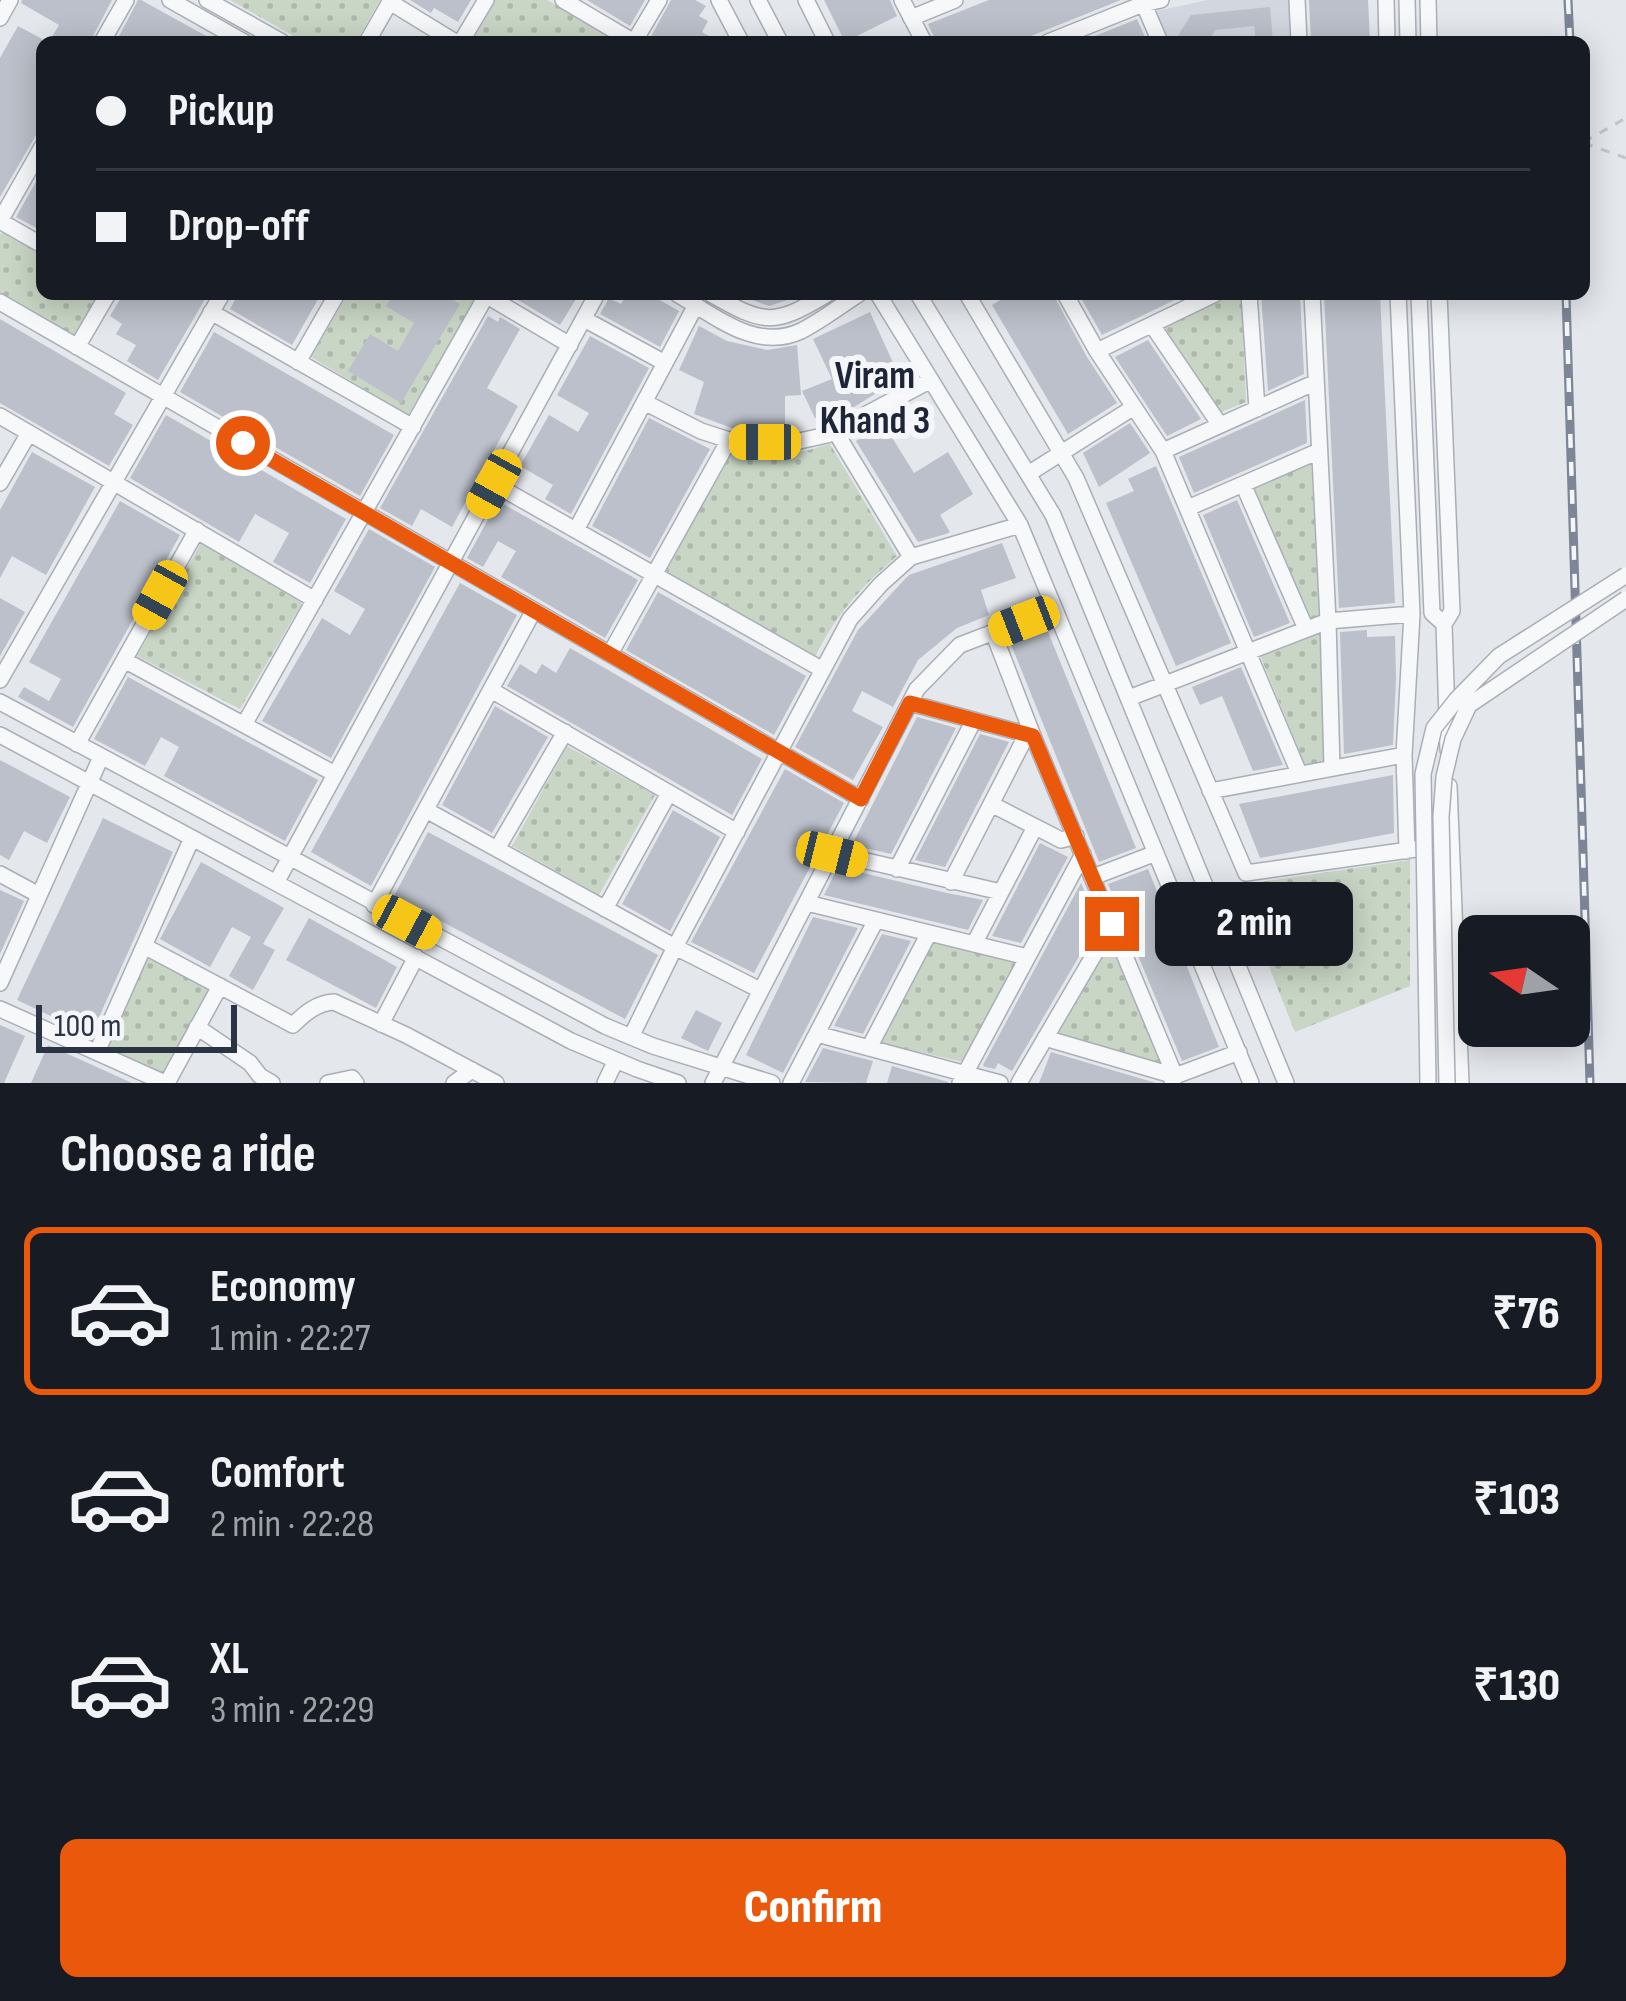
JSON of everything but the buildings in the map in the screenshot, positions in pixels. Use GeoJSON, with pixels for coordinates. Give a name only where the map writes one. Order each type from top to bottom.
{"type":"FeatureCollection","features":[{"type":"Feature","properties":{"kind":"street"},"geometry":{"type":"LineString","coordinates":[[0,18],[10,0]]}},
{"type":"Feature","properties":{"kind":"street"},"geometry":{"type":"LineString","coordinates":[[105,36],[126,0]]}},
{"type":"Feature","properties":{"kind":"street"},"geometry":{"type":"LineString","coordinates":[[170,0],[233,36]]}},
{"type":"Feature","properties":{"kind":"street"},"geometry":{"type":"LineString","coordinates":[[207,0],[271,36]]}},
{"type":"Feature","properties":{"kind":"street"},"geometry":{"type":"LineString","coordinates":[[462,36],[486,0]]}},
{"type":"Feature","properties":{"kind":"street"},"geometry":{"type":"LineString","coordinates":[[563,0],[624,36]]}},
{"type":"Feature","properties":{"kind":"street"},"geometry":{"type":"LineString","coordinates":[[638,36],[659,0]]}},
{"type":"Feature","properties":{"kind":"street"},"geometry":{"type":"LineString","coordinates":[[719,0],[738,36]]}},
{"type":"Feature","properties":{"kind":"street"},"geometry":{"type":"LineString","coordinates":[[758,0],[777,36]]}},
{"type":"Feature","properties":{"kind":"street"},"geometry":{"type":"LineString","coordinates":[[806,0],[824,36]]}},
{"type":"Feature","properties":{"kind":"street"},"geometry":{"type":"LineString","coordinates":[[902,0],[921,36]]}},
{"type":"Feature","properties":{"kind":"street"},"geometry":{"type":"LineString","coordinates":[[911,18],[955,0]]}},
{"type":"Feature","properties":{"kind":"street"},"geometry":{"type":"LineString","coordinates":[[1062,36],[1143,2],[1161,0]]}},
{"type":"Feature","properties":{"kind":"street"},"geometry":{"type":"LineString","coordinates":[[1298,0],[1299,36]]}},
{"type":"Feature","properties":{"kind":"street"},"geometry":{"type":"LineString","coordinates":[[1386,0],[1388,36]]}},
{"type":"Feature","properties":{"kind":"street"},"geometry":{"type":"LineString","coordinates":[[1407,0],[1408,36]]}},
{"type":"Feature","properties":{"kind":"street"},"geometry":{"type":"LineString","coordinates":[[1428,0],[1429,36]]}},
{"type":"Feature","properties":{"kind":"street"},"geometry":{"type":"LineString","coordinates":[[370,36],[390,1],[448,36]]}},
{"type":"Feature","properties":{"kind":"street"},"geometry":{"type":"LineString","coordinates":[[1143,2],[1157,36]]}},
{"type":"Feature","properties":{"kind":"street"},"geometry":{"type":"LineString","coordinates":[[36,158],[0,221],[36,242]]}},
{"type":"Feature","properties":{"kind":"street"},"geometry":{"type":"LineString","coordinates":[[77,347],[104,300]]}},
{"type":"Feature","properties":{"kind":"street"},"geometry":{"type":"LineString","coordinates":[[0,680],[218,300]]}},
{"type":"Feature","properties":{"kind":"street"},"geometry":{"type":"LineString","coordinates":[[298,362],[334,300]]}},
{"type":"Feature","properties":{"kind":"street"},"geometry":{"type":"LineString","coordinates":[[245,723],[412,427],[491,300]]}},
{"type":"Feature","properties":{"kind":"street"},"geometry":{"type":"LineString","coordinates":[[499,300],[570,345]]}},
{"type":"Feature","properties":{"kind":"street"},"geometry":{"type":"LineString","coordinates":[[276,883],[594,300]]}},
{"type":"Feature","properties":{"kind":"street"},"geometry":{"type":"LineString","coordinates":[[687,300],[749,335],[769,339],[800,332],[850,300]]}},
{"type":"Feature","properties":{"kind":"street"},"geometry":{"type":"LineString","coordinates":[[723,300],[769,320],[787,317],[817,300]]}},
{"type":"Feature","properties":{"kind":"street"},"geometry":{"type":"LineString","coordinates":[[882,300],[1020,525],[1251,1083]]}},
{"type":"Feature","properties":{"kind":"street"},"geometry":{"type":"LineString","coordinates":[[922,300],[1053,515],[1286,1083]]}},
{"type":"Feature","properties":{"kind":"street"},"geometry":{"type":"LineString","coordinates":[[971,300],[1076,478],[1246,873],[1451,844]]}},
{"type":"Feature","properties":{"kind":"street"},"geometry":{"type":"LineString","coordinates":[[1068,300],[1163,451],[1299,773]]}},
{"type":"Feature","properties":{"kind":"street"},"geometry":{"type":"LineString","coordinates":[[1097,351],[1198,300]]}},
{"type":"Feature","properties":{"kind":"street"},"geometry":{"type":"LineString","coordinates":[[1249,300],[1257,409]]}},
{"type":"Feature","properties":{"kind":"street"},"geometry":{"type":"LineString","coordinates":[[1312,300],[1332,766]]}},
{"type":"Feature","properties":{"kind":"street"},"geometry":{"type":"LineString","coordinates":[[1398,300],[1412,614],[1404,755],[1408,850]]}},
{"type":"Feature","properties":{"kind":"street"},"geometry":{"type":"LineString","coordinates":[[1419,300],[1432,613],[1444,625]]}},
{"type":"Feature","properties":{"kind":"street"},"geometry":{"type":"LineString","coordinates":[[1439,300],[1452,611],[1444,625],[1461,1083]]}},
{"type":"Feature","properties":{"kind":"street"},"geometry":{"type":"LineString","coordinates":[[0,302],[861,799]]}},
{"type":"Feature","properties":{"kind":"street"},"geometry":{"type":"LineString","coordinates":[[576,530],[696,305]]}},
{"type":"Feature","properties":{"kind":"street"},"geometry":{"type":"LineString","coordinates":[[211,312],[412,427]]}},
{"type":"Feature","properties":{"kind":"street"},"geometry":{"type":"LineString","coordinates":[[584,319],[665,363]]}},
{"type":"Feature","properties":{"kind":"street"},"geometry":{"type":"LineString","coordinates":[[1151,325],[1220,425]]}},
{"type":"Feature","properties":{"kind":"street"},"geometry":{"type":"LineString","coordinates":[[644,402],[729,440],[795,442],[835,431],[931,380]]}},
{"type":"Feature","properties":{"kind":"street"},"geometry":{"type":"LineString","coordinates":[[1163,451],[1316,382]]}},
{"type":"Feature","properties":{"kind":"street"},"geometry":{"type":"LineString","coordinates":[[1028,474],[1134,407]]}},
{"type":"Feature","properties":{"kind":"street"},"geometry":{"type":"LineString","coordinates":[[0,416],[315,599]]}},
{"type":"Feature","properties":{"kind":"street"},"geometry":{"type":"LineString","coordinates":[[835,431],[911,557]]}},
{"type":"Feature","properties":{"kind":"street"},"geometry":{"type":"LineString","coordinates":[[0,483],[28,433]]}},
{"type":"Feature","properties":{"kind":"street"},"geometry":{"type":"LineString","coordinates":[[610,654],[729,440]]}},
{"type":"Feature","properties":{"kind":"street"},"geometry":{"type":"LineString","coordinates":[[1188,508],[1319,451]]}},
{"type":"Feature","properties":{"kind":"street"},"geometry":{"type":"LineString","coordinates":[[494,484],[823,670]]}},
{"type":"Feature","properties":{"kind":"street"},"geometry":{"type":"LineString","coordinates":[[1243,484],[1306,629]]}},
{"type":"Feature","properties":{"kind":"street"},"geometry":{"type":"LineString","coordinates":[[631,1037],[850,619],[911,557],[1020,525]]}},
{"type":"Feature","properties":{"kind":"street"},"geometry":{"type":"LineString","coordinates":[[77,744],[196,530]]}},
{"type":"Feature","properties":{"kind":"street"},"geometry":{"type":"LineString","coordinates":[[1428,1083],[1423,774],[1434,728],[1499,656],[1626,575]]}},
{"type":"Feature","properties":{"kind":"street"},"geometry":{"type":"LineString","coordinates":[[1447,1083],[1441,817],[1453,739],[1468,705],[1626,598]]}},
{"type":"Feature","properties":{"kind":"street"},"geometry":{"type":"LineString","coordinates":[[717,1076],[917,689],[960,645],[1054,609]]}},
{"type":"Feature","properties":{"kind":"street"},"geometry":{"type":"LineString","coordinates":[[374,904],[534,610]]}},
{"type":"Feature","properties":{"kind":"street"},"geometry":{"type":"LineString","coordinates":[[1129,698],[1328,620],[1412,614]]}},
{"type":"Feature","properties":{"kind":"street"},"geometry":{"type":"LineString","coordinates":[[993,632],[1030,735],[1174,1079]]}},
{"type":"Feature","properties":{"kind":"street"},"geometry":{"type":"LineString","coordinates":[[124,660],[335,774]]}},
{"type":"Feature","properties":{"kind":"street"},"geometry":{"type":"LineString","coordinates":[[491,690],[737,832]]}},
{"type":"Feature","properties":{"kind":"street"},"geometry":{"type":"LineString","coordinates":[[0,703],[605,1026],[717,1076],[772,1083]]}},
{"type":"Feature","properties":{"kind":"street"},"geometry":{"type":"LineString","coordinates":[[910,703],[1030,735]]}},
{"type":"Feature","properties":{"kind":"street"},"geometry":{"type":"LineString","coordinates":[[897,869],[974,720]]}},
{"type":"Feature","properties":{"kind":"street"},"geometry":{"type":"LineString","coordinates":[[497,849],[565,732]]}},
{"type":"Feature","properties":{"kind":"street"},"geometry":{"type":"LineString","coordinates":[[0,735],[571,1041],[678,1083]]}},
{"type":"Feature","properties":{"kind":"street"},"geometry":{"type":"LineString","coordinates":[[951,882],[1030,735]]}},
{"type":"Feature","properties":{"kind":"street"},"geometry":{"type":"LineString","coordinates":[[1210,791],[1404,755]]}},
{"type":"Feature","properties":{"kind":"street"},"geometry":{"type":"LineString","coordinates":[[0,982],[100,757]]}},
{"type":"Feature","properties":{"kind":"street"},"geometry":{"type":"LineString","coordinates":[[605,909],[669,793]]}},
{"type":"Feature","properties":{"kind":"street"},"geometry":{"type":"LineString","coordinates":[[991,804],[1061,840],[1076,836]]}},
{"type":"Feature","properties":{"kind":"street"},"geometry":{"type":"LineString","coordinates":[[425,810],[760,990]]}},
{"type":"Feature","properties":{"kind":"street"},"geometry":{"type":"LineString","coordinates":[[974,944],[1035,827]]}},
{"type":"Feature","properties":{"kind":"street"},"geometry":{"type":"LineString","coordinates":[[97,1052],[192,838]]}},
{"type":"Feature","properties":{"kind":"street"},"geometry":{"type":"LineString","coordinates":[[832,854],[1001,892]]}},
{"type":"Feature","properties":{"kind":"street"},"geometry":{"type":"LineString","coordinates":[[962,1078],[1083,854]]}},
{"type":"Feature","properties":{"kind":"street"},"geometry":{"type":"LineString","coordinates":[[1093,878],[1156,854]]}},
{"type":"Feature","properties":{"kind":"street"},"geometry":{"type":"LineString","coordinates":[[0,874],[39,895]]}},
{"type":"Feature","properties":{"kind":"street"},"geometry":{"type":"LineString","coordinates":[[806,903],[1028,957]]}},
{"type":"Feature","properties":{"kind":"street"},"geometry":{"type":"LineString","coordinates":[[791,1083],[876,920]]}},
{"type":"Feature","properties":{"kind":"street"},"geometry":{"type":"LineString","coordinates":[[1019,1083],[1112,924]]}},
{"type":"Feature","properties":{"kind":"street"},"geometry":{"type":"LineString","coordinates":[[869,1048],[929,933]]}},
{"type":"Feature","properties":{"kind":"street"},"geometry":{"type":"LineString","coordinates":[[144,946],[293,1025],[307,1012],[334,1002],[496,1083]]}},
{"type":"Feature","properties":{"kind":"street"},"geometry":{"type":"LineString","coordinates":[[381,1024],[416,957]]}},
{"type":"Feature","properties":{"kind":"street"},"geometry":{"type":"LineString","coordinates":[[0,1009],[166,1083],[220,986]]}},
{"type":"Feature","properties":{"kind":"street"},"geometry":{"type":"LineString","coordinates":[[197,1027],[272,1083]]}},
{"type":"Feature","properties":{"kind":"street"},"geometry":{"type":"LineString","coordinates":[[817,1034],[962,1078],[1000,1083]]}},
{"type":"Feature","properties":{"kind":"street"},"geometry":{"type":"LineString","coordinates":[[1046,1038],[1174,1079],[1239,1052]]}},
{"type":"Feature","properties":{"kind":"street"},"geometry":{"type":"LineString","coordinates":[[605,1083],[616,1060]]}},
{"type":"Feature","properties":{"kind":"street"},"geometry":{"type":"LineString","coordinates":[[454,1083],[472,1070]]}},
{"type":"Feature","properties":{"kind":"street"},"geometry":{"type":"LineString","coordinates":[[328,1083],[352,1078],[356,1083]]}},
{"type":"Feature","properties":{"kind":"path"},"geometry":{"type":"LineString","coordinates":[[1590,139],[1626,118]]}},
{"type":"Feature","properties":{"kind":"path"},"geometry":{"type":"LineString","coordinates":[[1590,145],[1626,158]]}},
{"type":"Feature","properties":{"kind":"shaded area"},"geometry":{"type":"Polygon","coordinates":[[[1208,0],[1290,0],[1293,36],[1163,36],[1152,12],[1208,0]]]}},
{"type":"Feature","properties":{"kind":"green space"},"geometry":{"type":"Polygon","coordinates":[[[230,0],[380,0],[359,36],[293,36],[230,0]]]}},
{"type":"Feature","properties":{"kind":"green space"},"geometry":{"type":"Polygon","coordinates":[[[495,0],[547,0],[608,36],[475,36],[495,0]]]}},
{"type":"Feature","properties":{"kind":"green space"},"geometry":{"type":"Polygon","coordinates":[[[2,231],[36,251],[36,300],[96,300],[74,338],[0,295],[2,231]]]}},
{"type":"Feature","properties":{"kind":"green space"},"geometry":{"type":"Polygon","coordinates":[[[344,300],[475,301],[408,415],[311,357],[344,300]]]}},
{"type":"Feature","properties":{"kind":"green space"},"geometry":{"type":"Polygon","coordinates":[[[1219,300],[1241,300],[1246,402],[1219,413],[1161,327],[1219,300]]]}},
{"type":"Feature","properties":{"kind":"green space"},"geometry":{"type":"Polygon","coordinates":[[[830,444],[897,556],[850,602],[815,657],[666,572],[728,452],[805,451],[830,444]]]}},
{"type":"Feature","properties":{"kind":"green space"},"geometry":{"type":"Polygon","coordinates":[[[1311,460],[1319,616],[1310,620],[1253,486],[1311,460]]]}},
{"type":"Feature","properties":{"kind":"green space"},"geometry":{"type":"Polygon","coordinates":[[[201,543],[302,603],[240,709],[137,656],[201,543]]]}},
{"type":"Feature","properties":{"kind":"green space"},"geometry":{"type":"Polygon","coordinates":[[[1320,632],[1324,767],[1307,770],[1259,653],[1320,632]]]}},
{"type":"Feature","properties":{"kind":"green space"},"geometry":{"type":"Polygon","coordinates":[[[567,746],[655,795],[599,895],[512,846],[567,746]]]}},
{"type":"Feature","properties":{"kind":"green space"},"geometry":{"type":"Polygon","coordinates":[[[1410,860],[1410,986],[1295,1032],[1238,889],[1410,860]]]}},
{"type":"Feature","properties":{"kind":"green space"},"geometry":{"type":"Polygon","coordinates":[[[1110,938],[1164,1065],[1056,1034],[1110,938]]]}},
{"type":"Feature","properties":{"kind":"green space"},"geometry":{"type":"Polygon","coordinates":[[[931,941],[1018,962],[963,1062],[881,1043],[931,941]]]}},
{"type":"Feature","properties":{"kind":"green space"},"geometry":{"type":"Polygon","coordinates":[[[150,954],[211,989],[165,1075],[106,1047],[150,954]]]}},
{"type":"Feature","properties":{"kind":"railway"},"geometry":{"type":"LineString","coordinates":[[1568,0],[1570,36]]}},
{"type":"Feature","properties":{"kind":"railway"},"geometry":{"type":"LineString","coordinates":[[1566,300],[1590,1083]]}},
{"type":"Feature","properties":{"kind":"district","name":"Viram Khand 3"},"geometry":{"type":"Point","coordinates":[875,396]}},
{"type":"Feature","properties":{"kind":"route"},"geometry":{"type":"LineString","coordinates":[[243,443],[861,799],[910,703],[1033,736],[1112,924]]}}]}
